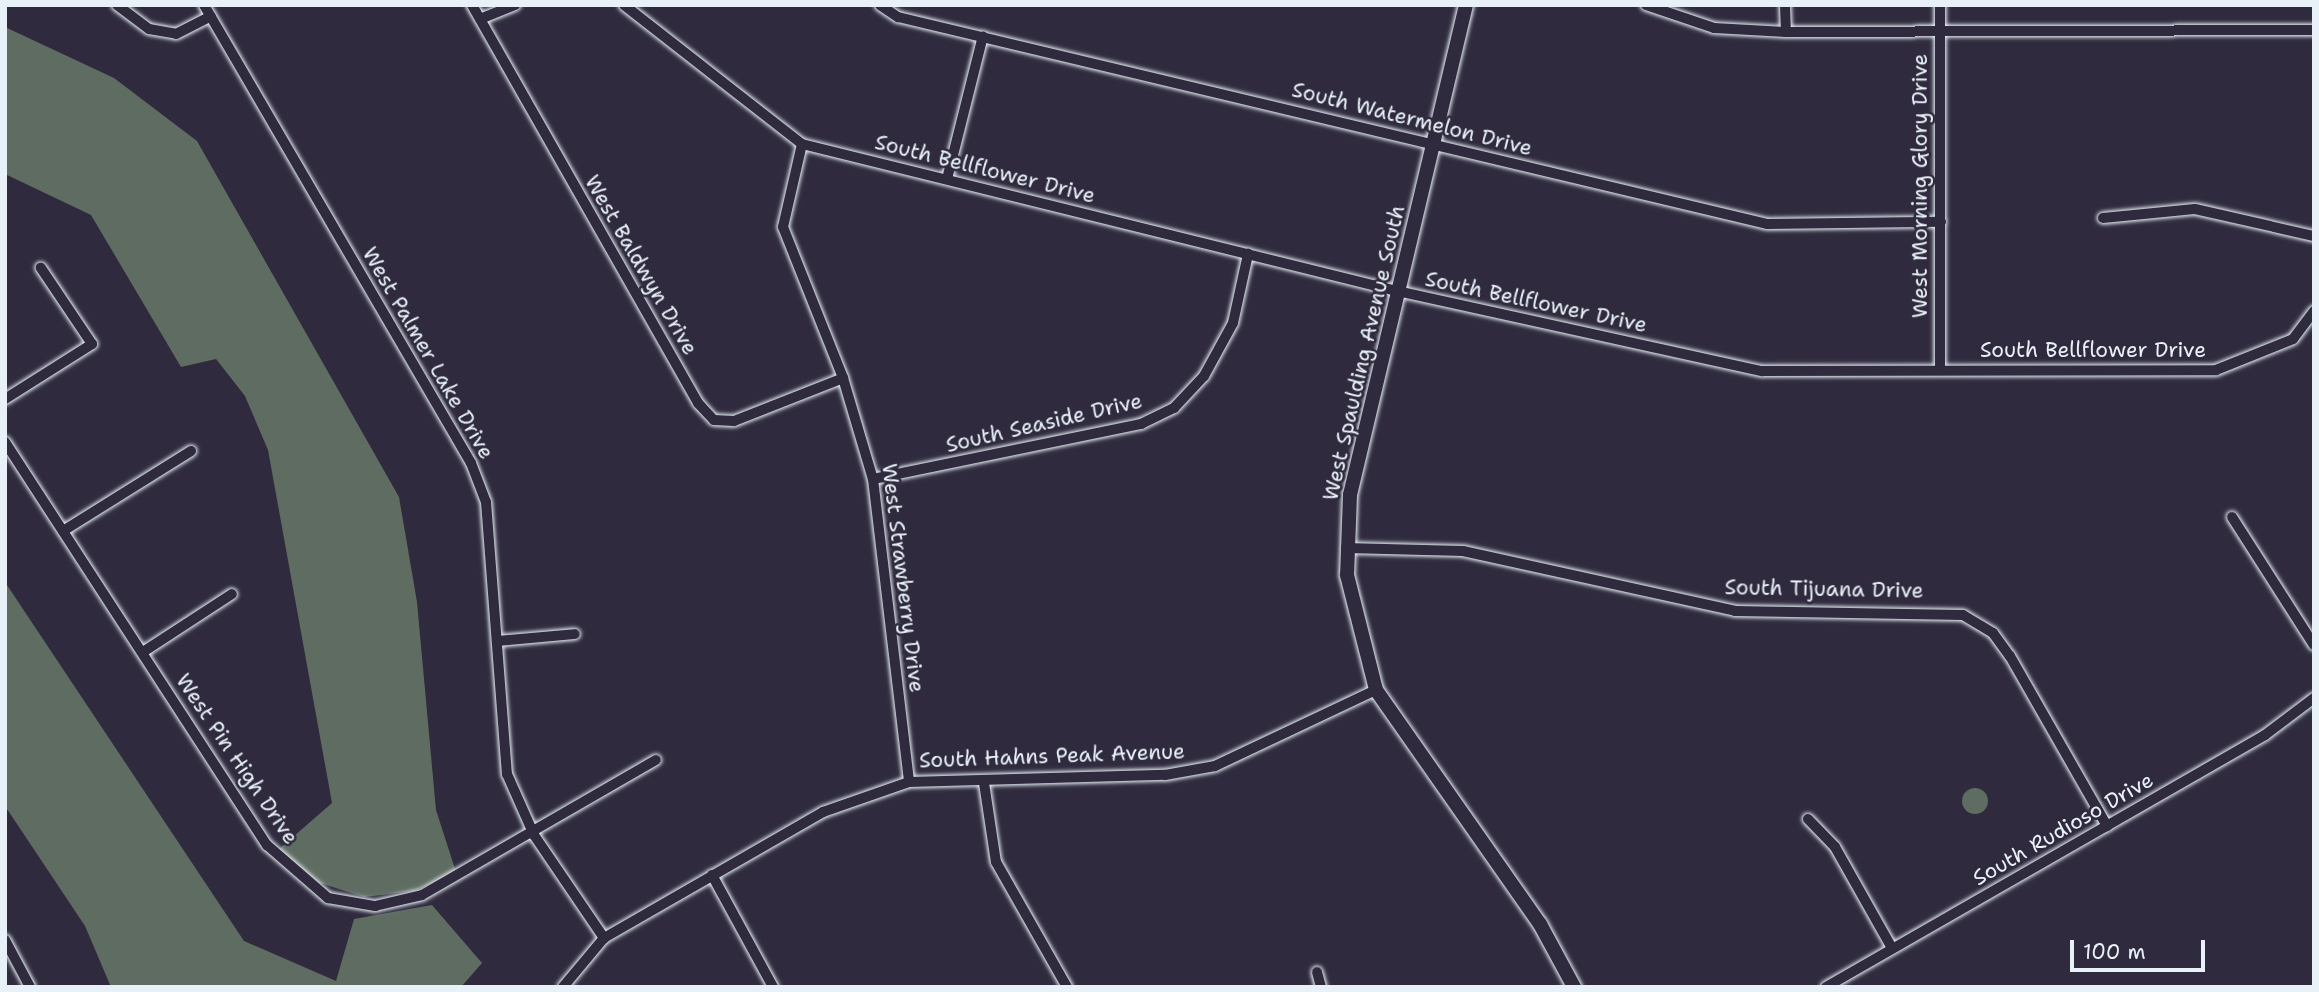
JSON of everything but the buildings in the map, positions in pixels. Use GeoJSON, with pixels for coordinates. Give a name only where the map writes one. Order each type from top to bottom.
{"type":"FeatureCollection","features":[{"type":"Feature","properties":{"kind":"street"},"geometry":{"type":"LineString","coordinates":[[117,5],[149,29],[176,34],[211,16]]}},
{"type":"Feature","properties":{"kind":"street","name":"West Palmer Lake Drive"},"geometry":{"type":"LineString","coordinates":[[204,5],[471,463],[486,502],[507,774],[534,835],[604,938]]}},
{"type":"Feature","properties":{"kind":"street","name":"West Baldwyn Drive"},"geometry":{"type":"LineString","coordinates":[[472,5],[698,403],[714,420],[734,421],[843,378]]}},
{"type":"Feature","properties":{"kind":"street"},"geometry":{"type":"LineString","coordinates":[[480,19],[515,5]]}},
{"type":"Feature","properties":{"kind":"street","name":"South Bellflower Drive"},"geometry":{"type":"LineString","coordinates":[[624,5],[802,144],[1397,291],[1762,371],[1940,368],[2216,370],[2293,339],[2314,311]]}},
{"type":"Feature","properties":{"kind":"street","name":"South Watermelon Drive"},"geometry":{"type":"LineString","coordinates":[[880,5],[898,17],[1767,224],[1941,222]]}},
{"type":"Feature","properties":{"kind":"street","name":"West Spaulding Avenue South"},"geometry":{"type":"LineString","coordinates":[[1466,5],[1436,145],[1397,291],[1350,495],[1346,548],[1352,613],[1376,690],[1539,924],[1574,987]]}},
{"type":"Feature","properties":{"kind":"street"},"geometry":{"type":"LineString","coordinates":[[1646,5],[1714,28],[1786,33],[2314,30]]}},
{"type":"Feature","properties":{"kind":"street"},"geometry":{"type":"LineString","coordinates":[[1785,5],[1786,33]]}},
{"type":"Feature","properties":{"kind":"street","name":"West Morning Glory Drive"},"geometry":{"type":"LineString","coordinates":[[1940,5],[1940,368]]}},
{"type":"Feature","properties":{"kind":"street"},"geometry":{"type":"LineString","coordinates":[[947,178],[983,36]]}},
{"type":"Feature","properties":{"kind":"street","name":"West Strawberry Drive"},"geometry":{"type":"LineString","coordinates":[[802,144],[783,228],[843,378],[873,478],[909,782]]}},
{"type":"Feature","properties":{"kind":"street"},"geometry":{"type":"LineString","coordinates":[[2103,218],[2195,209],[2314,236]]}},
{"type":"Feature","properties":{"kind":"street","name":"South Seaside Drive"},"geometry":{"type":"LineString","coordinates":[[873,478],[1141,424],[1174,408],[1203,376],[1233,323],[1248,254]]}},
{"type":"Feature","properties":{"kind":"street"},"geometry":{"type":"LineString","coordinates":[[5,399],[92,344],[41,268]]}},
{"type":"Feature","properties":{"kind":"street","name":"West Pin High Drive"},"geometry":{"type":"LineString","coordinates":[[5,442],[267,845],[328,898],[375,906],[422,895],[534,835],[656,760]]}},
{"type":"Feature","properties":{"kind":"street"},"geometry":{"type":"LineString","coordinates":[[63,531],[191,452]]}},
{"type":"Feature","properties":{"kind":"street"},"geometry":{"type":"LineString","coordinates":[[2232,517],[2314,645]]}},
{"type":"Feature","properties":{"kind":"street","name":"South Tijuana Drive"},"geometry":{"type":"LineString","coordinates":[[1346,548],[1463,551],[1735,611],[1963,615],[1993,633],[2010,656],[2107,826]]}},
{"type":"Feature","properties":{"kind":"street"},"geometry":{"type":"LineString","coordinates":[[144,652],[232,594]]}},
{"type":"Feature","properties":{"kind":"street"},"geometry":{"type":"LineString","coordinates":[[497,641],[575,634]]}},
{"type":"Feature","properties":{"kind":"street","name":"South Hahns Peak Avenue"},"geometry":{"type":"LineString","coordinates":[[563,987],[604,938],[823,812],[909,782],[984,783],[1165,775],[1215,766],[1376,690]]}},
{"type":"Feature","properties":{"kind":"street","name":"South Rudioso Drive"},"geometry":{"type":"LineString","coordinates":[[1826,987],[2265,735],[2314,698]]}},
{"type":"Feature","properties":{"kind":"street"},"geometry":{"type":"LineString","coordinates":[[984,783],[996,862],[1067,987]]}},
{"type":"Feature","properties":{"kind":"street"},"geometry":{"type":"LineString","coordinates":[[1808,819],[1835,847],[1892,948]]}},
{"type":"Feature","properties":{"kind":"street"},"geometry":{"type":"LineString","coordinates":[[712,875],[773,987]]}},
{"type":"Feature","properties":{"kind":"street"},"geometry":{"type":"LineString","coordinates":[[5,940],[30,987]]}},
{"type":"Feature","properties":{"kind":"street"},"geometry":{"type":"LineString","coordinates":[[1317,972],[1321,987]]}},
{"type":"Feature","properties":{"kind":"green space"},"geometry":{"type":"Polygon","coordinates":[[[5,27],[114,78],[197,141],[399,497],[417,602],[436,810],[456,872],[414,891],[364,897],[314,881],[279,849],[332,803],[268,450],[245,396],[216,359],[181,367],[91,215],[5,174],[5,27]]]}},
{"type":"Feature","properties":{"kind":"green space"},"geometry":{"type":"Polygon","coordinates":[[[5,582],[244,941],[336,981],[354,919],[432,905],[482,963],[461,987],[111,987],[85,926],[5,806],[5,582]]]}},
{"type":"Feature","properties":{"kind":"green space"},"geometry":{"type":"Polygon","coordinates":[[[1975,788],[1984,792],[1988,801],[1984,810],[1975,814],[1966,810],[1962,801],[1966,792],[1975,788]]]}}]}
